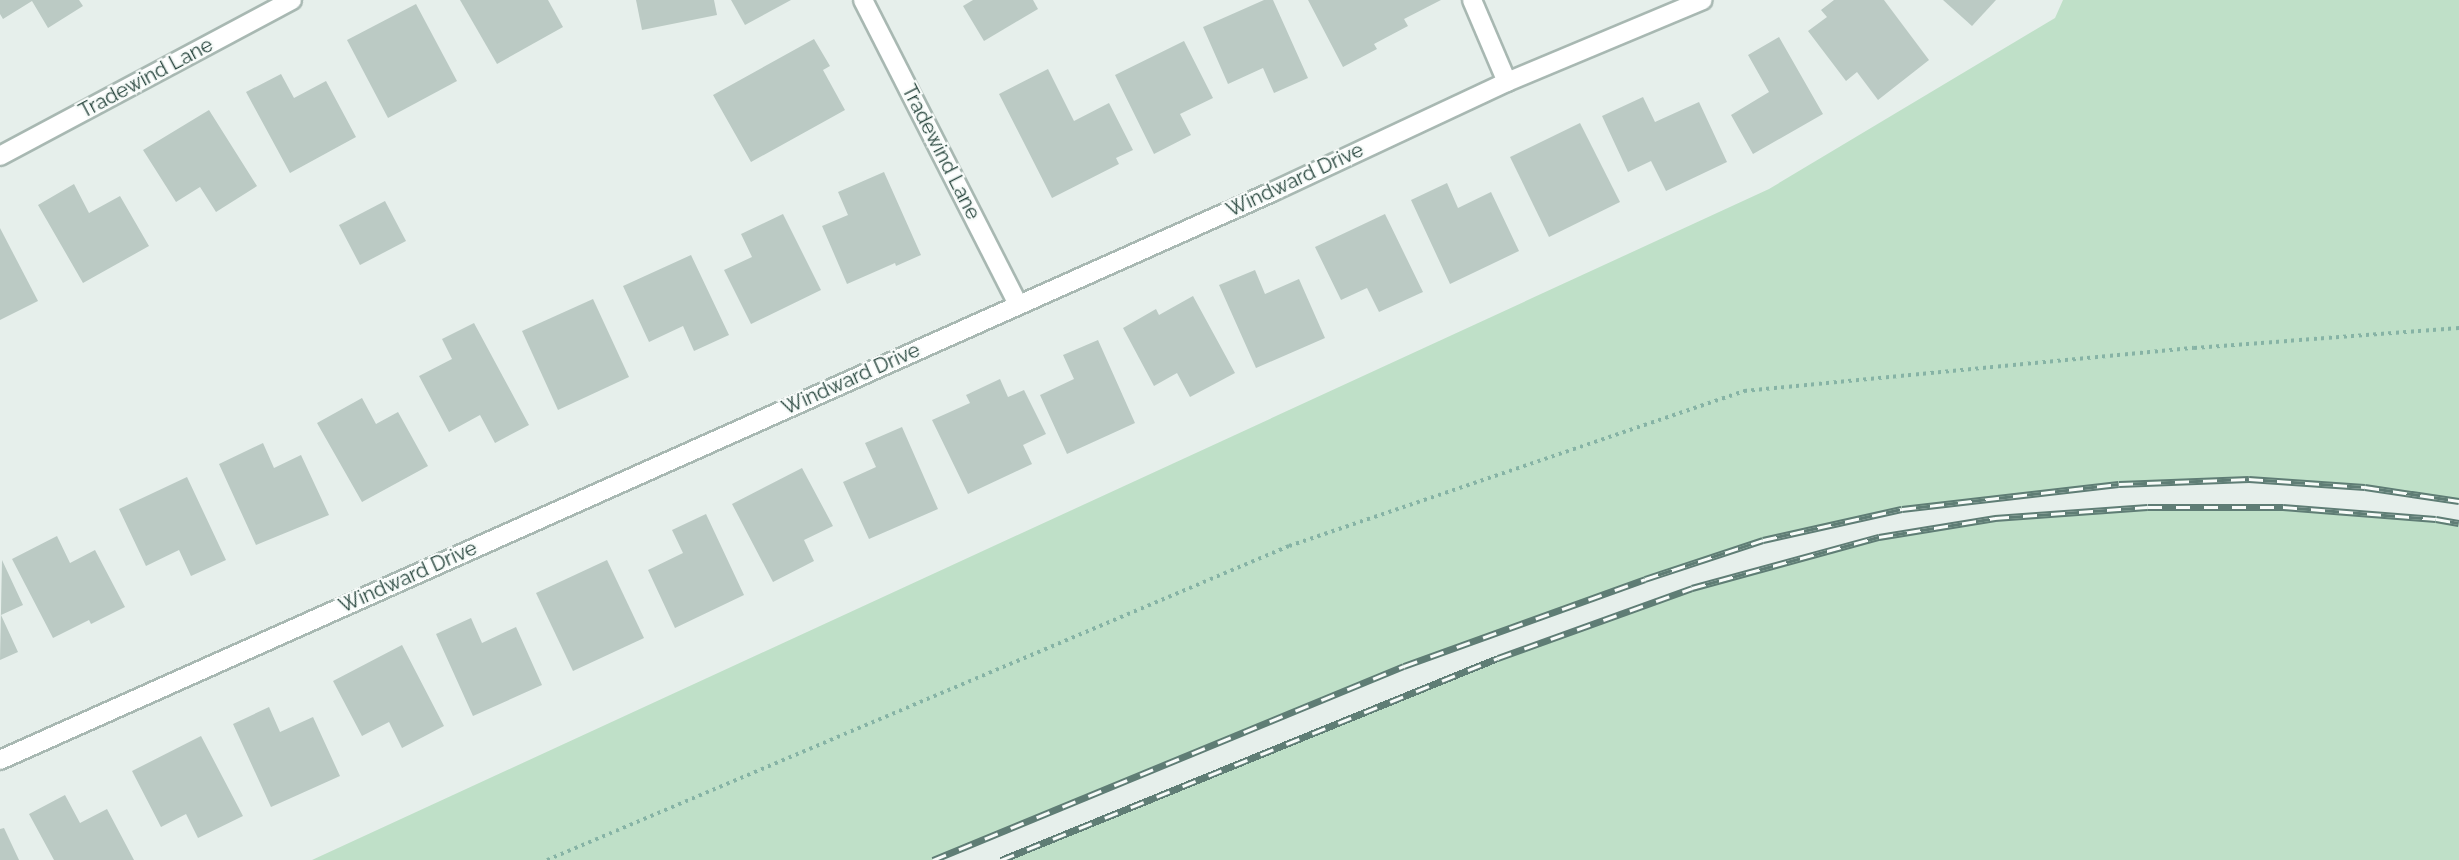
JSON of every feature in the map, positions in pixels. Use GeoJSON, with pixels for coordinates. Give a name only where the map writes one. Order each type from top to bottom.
{"type":"FeatureCollection","features":[{"type":"Feature","properties":{"kind":"street","name":"Tradewind Lane"},"geometry":{"type":"LineString","coordinates":[[0,156],[292,0]]}},
{"type":"Feature","properties":{"kind":"street","name":"Tradewind Lane"},"geometry":{"type":"LineString","coordinates":[[863,0],[1018,304]]}},
{"type":"Feature","properties":{"kind":"street"},"geometry":{"type":"LineString","coordinates":[[1472,0],[1507,82]]}},
{"type":"Feature","properties":{"kind":"street","name":"Windward Drive"},"geometry":{"type":"LineString","coordinates":[[0,760],[1272,192],[1507,82],[1703,0]]}},
{"type":"Feature","properties":{"kind":"path"},"geometry":{"type":"LineString","coordinates":[[547,860],[1289,546],[1744,391],[2194,348],[2459,328]]}},
{"type":"Feature","properties":{"kind":"green space"},"geometry":{"type":"Polygon","coordinates":[[[2063,0],[2459,0],[2459,501],[2365,487],[2249,479],[2119,484],[1902,509],[1763,540],[1645,579],[1404,666],[933,860],[312,860],[1769,189],[2055,18],[2063,0]]]}},
{"type":"Feature","properties":{"kind":"green space"},"geometry":{"type":"Polygon","coordinates":[[[2148,507],[2283,507],[2436,519],[2459,523],[2459,860],[1001,860],[1498,658],[1692,588],[1879,537],[1995,518],[2148,507]]]}},
{"type":"Feature","properties":{"kind":"building"},"geometry":{"type":"Polygon","coordinates":[[[0,0],[79,0],[83,6],[48,28],[32,1],[3,19],[0,14],[0,0]]]}},
{"type":"Feature","properties":{"kind":"building"},"geometry":{"type":"Polygon","coordinates":[[[460,0],[548,0],[563,27],[497,64],[460,0]]]}},
{"type":"Feature","properties":{"kind":"building"},"geometry":{"type":"Polygon","coordinates":[[[636,0],[714,0],[717,15],[642,30],[636,0]]]}},
{"type":"Feature","properties":{"kind":"building"},"geometry":{"type":"Polygon","coordinates":[[[731,0],[791,0],[745,25],[731,0]]]}},
{"type":"Feature","properties":{"kind":"building"},"geometry":{"type":"Polygon","coordinates":[[[973,0],[1033,0],[1038,9],[984,41],[963,6],[973,0]]]}},
{"type":"Feature","properties":{"kind":"building"},"geometry":{"type":"Polygon","coordinates":[[[1264,0],[1273,0],[1308,78],[1274,93],[1263,68],[1228,84],[1203,27],[1264,0]]]}},
{"type":"Feature","properties":{"kind":"building"},"geometry":{"type":"Polygon","coordinates":[[[1308,0],[1441,0],[1404,19],[1408,26],[1374,44],[1377,49],[1343,67],[1308,0]]]}},
{"type":"Feature","properties":{"kind":"building"},"geometry":{"type":"Polygon","coordinates":[[[1834,0],[1884,0],[1929,60],[1878,100],[1857,72],[1846,81],[1808,31],[1827,17],[1821,10],[1834,0]]]}},
{"type":"Feature","properties":{"kind":"building"},"geometry":{"type":"Polygon","coordinates":[[[1943,0],[1996,0],[1972,26],[1943,0]]]}},
{"type":"Feature","properties":{"kind":"building"},"geometry":{"type":"Polygon","coordinates":[[[416,4],[457,81],[388,118],[347,40],[416,4]]]}},
{"type":"Feature","properties":{"kind":"building"},"geometry":{"type":"Polygon","coordinates":[[[1779,37],[1823,114],[1753,154],[1731,115],[1769,92],[1748,55],[1779,37]]]}},
{"type":"Feature","properties":{"kind":"building"},"geometry":{"type":"Polygon","coordinates":[[[814,39],[830,66],[823,70],[845,110],[751,162],[713,95],[814,39]]]}},
{"type":"Feature","properties":{"kind":"building"},"geometry":{"type":"Polygon","coordinates":[[[1184,41],[1213,98],[1180,114],[1191,135],[1154,154],[1115,75],[1184,41]]]}},
{"type":"Feature","properties":{"kind":"building"},"geometry":{"type":"Polygon","coordinates":[[[1048,69],[1074,121],[1109,103],[1133,150],[1116,158],[1119,164],[1052,198],[999,94],[1048,69]]]}},
{"type":"Feature","properties":{"kind":"building"},"geometry":{"type":"Polygon","coordinates":[[[281,74],[294,98],[326,81],[356,137],[290,173],[246,92],[281,74]]]}},
{"type":"Feature","properties":{"kind":"building"},"geometry":{"type":"Polygon","coordinates":[[[1643,97],[1655,122],[1699,102],[1727,162],[1666,191],[1651,161],[1628,172],[1602,116],[1643,97]]]}},
{"type":"Feature","properties":{"kind":"building"},"geometry":{"type":"Polygon","coordinates":[[[209,110],[257,186],[216,212],[200,187],[176,202],[143,150],[209,110]]]}},
{"type":"Feature","properties":{"kind":"building"},"geometry":{"type":"Polygon","coordinates":[[[1580,123],[1620,202],[1549,237],[1510,157],[1580,123]]]}},
{"type":"Feature","properties":{"kind":"building"},"geometry":{"type":"Polygon","coordinates":[[[884,172],[921,255],[896,266],[895,263],[847,284],[822,226],[848,215],[838,192],[884,172]]]}},
{"type":"Feature","properties":{"kind":"building"},"geometry":{"type":"Polygon","coordinates":[[[1447,183],[1458,208],[1491,192],[1519,251],[1450,284],[1411,200],[1447,183]]]}},
{"type":"Feature","properties":{"kind":"building"},"geometry":{"type":"Polygon","coordinates":[[[74,184],[89,213],[120,196],[149,246],[83,283],[38,205],[74,184]]]}},
{"type":"Feature","properties":{"kind":"building"},"geometry":{"type":"Polygon","coordinates":[[[385,201],[406,241],[360,265],[339,225],[385,201]]]}},
{"type":"Feature","properties":{"kind":"building"},"geometry":{"type":"Polygon","coordinates":[[[783,214],[821,290],[751,324],[724,270],[752,257],[741,234],[783,214]]]}},
{"type":"Feature","properties":{"kind":"building"},"geometry":{"type":"Polygon","coordinates":[[[1385,214],[1423,292],[1379,312],[1367,288],[1341,300],[1315,247],[1385,214]]]}},
{"type":"Feature","properties":{"kind":"building"},"geometry":{"type":"Polygon","coordinates":[[[0,228],[38,301],[0,320],[0,228]]]}},
{"type":"Feature","properties":{"kind":"building"},"geometry":{"type":"Polygon","coordinates":[[[691,255],[729,335],[694,351],[683,326],[649,342],[623,286],[691,255]]]}},
{"type":"Feature","properties":{"kind":"building"},"geometry":{"type":"Polygon","coordinates":[[[1255,270],[1265,294],[1299,279],[1325,338],[1256,368],[1219,285],[1255,270]]]}},
{"type":"Feature","properties":{"kind":"building"},"geometry":{"type":"Polygon","coordinates":[[[1193,296],[1235,373],[1190,397],[1177,373],[1154,386],[1123,328],[1156,309],[1159,315],[1193,296]]]}},
{"type":"Feature","properties":{"kind":"building"},"geometry":{"type":"Polygon","coordinates":[[[593,299],[629,377],[558,410],[522,331],[593,299]]]}},
{"type":"Feature","properties":{"kind":"building"},"geometry":{"type":"Polygon","coordinates":[[[474,323],[529,425],[495,443],[480,415],[449,432],[419,376],[452,359],[442,339],[474,323]]]}},
{"type":"Feature","properties":{"kind":"building"},"geometry":{"type":"Polygon","coordinates":[[[1098,340],[1135,423],[1067,454],[1040,395],[1074,379],[1063,355],[1098,340]]]}},
{"type":"Feature","properties":{"kind":"building"},"geometry":{"type":"Polygon","coordinates":[[[1000,379],[1008,397],[1024,390],[1046,434],[1023,445],[1032,464],[968,494],[932,420],[970,403],[966,395],[1000,379]]]}},
{"type":"Feature","properties":{"kind":"building"},"geometry":{"type":"Polygon","coordinates":[[[362,398],[376,424],[398,412],[428,466],[362,502],[317,423],[362,398]]]}},
{"type":"Feature","properties":{"kind":"building"},"geometry":{"type":"Polygon","coordinates":[[[902,427],[938,509],[869,539],[843,482],[876,467],[865,443],[902,427]]]}},
{"type":"Feature","properties":{"kind":"building"},"geometry":{"type":"Polygon","coordinates":[[[263,443],[274,468],[301,455],[329,515],[256,545],[219,464],[263,443]]]}},
{"type":"Feature","properties":{"kind":"building"},"geometry":{"type":"Polygon","coordinates":[[[802,468],[833,526],[804,540],[814,561],[773,582],[732,504],[802,468]]]}},
{"type":"Feature","properties":{"kind":"building"},"geometry":{"type":"Polygon","coordinates":[[[187,477],[226,560],[191,576],[179,550],[146,566],[119,509],[187,477]]]}},
{"type":"Feature","properties":{"kind":"building"},"geometry":{"type":"Polygon","coordinates":[[[706,514],[744,595],[675,628],[648,570],[683,553],[672,530],[706,514]]]}},
{"type":"Feature","properties":{"kind":"building"},"geometry":{"type":"Polygon","coordinates":[[[57,536],[70,563],[95,550],[125,607],[91,624],[89,620],[53,638],[12,559],[57,536]]]}},
{"type":"Feature","properties":{"kind":"building"},"geometry":{"type":"Polygon","coordinates":[[[2,560],[23,605],[1,615],[18,652],[0,660],[2,560]]]}},
{"type":"Feature","properties":{"kind":"building"},"geometry":{"type":"Polygon","coordinates":[[[607,560],[644,638],[573,671],[536,593],[607,560]]]}},
{"type":"Feature","properties":{"kind":"building"},"geometry":{"type":"Polygon","coordinates":[[[471,618],[482,643],[516,627],[542,685],[473,716],[436,634],[471,618]]]}},
{"type":"Feature","properties":{"kind":"building"},"geometry":{"type":"Polygon","coordinates":[[[402,645],[444,726],[402,748],[389,722],[362,736],[333,681],[402,645]]]}},
{"type":"Feature","properties":{"kind":"building"},"geometry":{"type":"Polygon","coordinates":[[[269,707],[280,732],[313,717],[340,776],[271,807],[233,724],[269,707]]]}},
{"type":"Feature","properties":{"kind":"building"},"geometry":{"type":"Polygon","coordinates":[[[201,736],[243,816],[198,838],[186,814],[161,827],[132,771],[201,736]]]}},
{"type":"Feature","properties":{"kind":"building"},"geometry":{"type":"Polygon","coordinates":[[[65,795],[80,823],[107,809],[134,860],[54,860],[29,814],[65,795]]]}},
{"type":"Feature","properties":{"kind":"building"},"geometry":{"type":"Polygon","coordinates":[[[4,828],[19,860],[0,860],[0,829],[4,828]]]}},
{"type":"Feature","properties":{"kind":"railway"},"geometry":{"type":"LineString","coordinates":[[933,860],[1404,666],[1645,579],[1763,540],[1902,509],[2119,484],[2249,479],[2365,487],[2459,501]]}},
{"type":"Feature","properties":{"kind":"railway"},"geometry":{"type":"LineString","coordinates":[[1001,860],[1498,658],[1692,588],[1879,537],[1995,518],[2148,507],[2283,507],[2436,519],[2459,523]]}}]}
